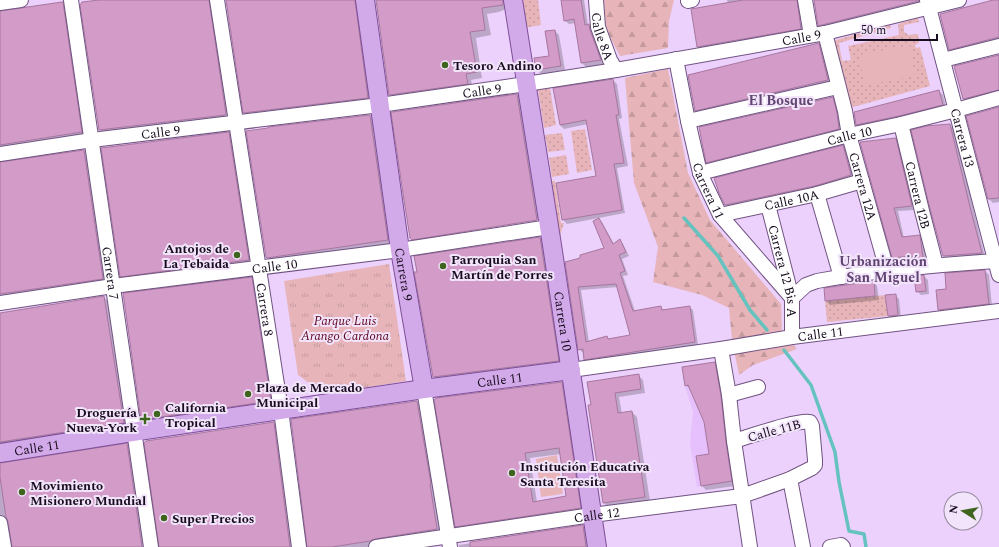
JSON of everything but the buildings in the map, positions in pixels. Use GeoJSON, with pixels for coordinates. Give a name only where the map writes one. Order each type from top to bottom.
{"type":"FeatureCollection","features":[{"type":"Feature","properties":{"kind":"main road","name":"Carrera 9"},"geometry":{"type":"LineString","coordinates":[[365,0],[400,250],[424,389]]}},
{"type":"Feature","properties":{"kind":"main road","name":"Carrera 10"},"geometry":{"type":"LineString","coordinates":[[513,0],[597,547]]}},
{"type":"Feature","properties":{"kind":"main road","name":"Calle 11"},"geometry":{"type":"LineString","coordinates":[[0,453],[424,389],[571,370]]}},
{"type":"Feature","properties":{"kind":"street"},"geometry":{"type":"LineString","coordinates":[[0,3],[21,0]]}},
{"type":"Feature","properties":{"kind":"street","name":"Carrera 7"},"geometry":{"type":"LineString","coordinates":[[71,0],[151,547]]}},
{"type":"Feature","properties":{"kind":"street","name":"Carrera 8"},"geometry":{"type":"LineString","coordinates":[[218,0],[281,410],[300,547]]}},
{"type":"Feature","properties":{"kind":"street","name":"Calle 8A"},"geometry":{"type":"LineString","coordinates":[[596,0],[598,27],[610,60],[616,70]]}},
{"type":"Feature","properties":{"kind":"street","name":"Carrera 12A"},"geometry":{"type":"LineString","coordinates":[[805,0],[838,87],[845,111],[849,135],[887,270]]}},
{"type":"Feature","properties":{"kind":"street","name":"Calle 9"},"geometry":{"type":"LineString","coordinates":[[0,154],[92,140],[380,105],[616,70],[818,34],[928,4],[960,0]]}},
{"type":"Feature","properties":{"kind":"street","name":"Carrera 13"},"geometry":{"type":"LineString","coordinates":[[928,4],[956,110],[994,236],[997,268]]}},
{"type":"Feature","properties":{"kind":"street"},"geometry":{"type":"LineString","coordinates":[[943,60],[999,46]]}},
{"type":"Feature","properties":{"kind":"street","name":"Carrera 11"},"geometry":{"type":"LineString","coordinates":[[676,59],[700,173],[720,215],[792,298]]}},
{"type":"Feature","properties":{"kind":"street"},"geometry":{"type":"LineString","coordinates":[[688,121],[838,87]]}},
{"type":"Feature","properties":{"kind":"street","name":"Calle 10"},"geometry":{"type":"LineString","coordinates":[[700,173],[849,135],[901,124],[999,98]]}},
{"type":"Feature","properties":{"kind":"street","name":"Carrera 12B"},"geometry":{"type":"LineString","coordinates":[[901,124],[936,265]]}},
{"type":"Feature","properties":{"kind":"street","name":"Calle 10A"},"geometry":{"type":"LineString","coordinates":[[720,215],[817,194],[862,181]]}},
{"type":"Feature","properties":{"kind":"street"},"geometry":{"type":"LineString","coordinates":[[817,194],[840,277]]}},
{"type":"Feature","properties":{"kind":"street","name":"Carrera 12 Bis A"},"geometry":{"type":"LineString","coordinates":[[768,205],[792,298],[792,337]]}},
{"type":"Feature","properties":{"kind":"street","name":"Calle 10"},"geometry":{"type":"LineString","coordinates":[[0,303],[113,286],[400,250],[549,227]]}},
{"type":"Feature","properties":{"kind":"street"},"geometry":{"type":"LineString","coordinates":[[792,298],[806,285],[817,281],[887,270],[936,265],[997,268]]}},
{"type":"Feature","properties":{"kind":"street","name":"Calle 11"},"geometry":{"type":"LineString","coordinates":[[571,370],[721,349],[792,337],[999,311]]}},
{"type":"Feature","properties":{"kind":"street"},"geometry":{"type":"LineString","coordinates":[[721,349],[729,395],[734,441],[750,547]]}},
{"type":"Feature","properties":{"kind":"street"},"geometry":{"type":"LineString","coordinates":[[729,395],[758,387]]}},
{"type":"Feature","properties":{"kind":"street","name":"Carrera 9"},"geometry":{"type":"LineString","coordinates":[[424,389],[449,541]]}},
{"type":"Feature","properties":{"kind":"street","name":"Calle 11B"},"geometry":{"type":"LineString","coordinates":[[734,441],[782,426],[806,421],[810,422],[812,426],[815,460],[815,465],[812,468]]}},
{"type":"Feature","properties":{"kind":"street","name":"Calle 12"},"geometry":{"type":"LineString","coordinates":[[376,547],[449,541],[592,515],[742,496],[790,479],[812,468]]}},
{"type":"Feature","properties":{"kind":"street"},"geometry":{"type":"LineString","coordinates":[[790,479],[803,547]]}},
{"type":"Feature","properties":{"kind":"street"},"geometry":{"type":"LineString","coordinates":[[0,523],[4,547]]}},
{"type":"Feature","properties":{"kind":"street"},"geometry":{"type":"LineString","coordinates":[[830,547],[841,545],[843,547]]}},
{"type":"Feature","properties":{"kind":"shaded area"},"geometry":{"type":"Polygon","coordinates":[[[690,385],[692,395],[729,481],[697,487],[690,443],[693,412],[685,386],[690,385]]]}},
{"type":"Feature","properties":{"kind":"green space"},"geometry":{"type":"Polygon","coordinates":[[[520,0],[538,0],[541,25],[524,28],[520,0]]]}},
{"type":"Feature","properties":{"kind":"green space"},"geometry":{"type":"Polygon","coordinates":[[[604,0],[674,0],[669,21],[668,48],[620,56],[605,23],[604,0]]]}},
{"type":"Feature","properties":{"kind":"green space"},"geometry":{"type":"Polygon","coordinates":[[[918,18],[919,22],[904,25],[904,32],[909,35],[918,34],[919,43],[915,45],[916,48],[920,47],[930,86],[853,107],[849,105],[832,41],[890,25],[891,28],[839,43],[842,61],[851,60],[848,46],[899,35],[898,24],[918,18]]]}},
{"type":"Feature","properties":{"kind":"green space"},"geometry":{"type":"Polygon","coordinates":[[[910,45],[915,76],[865,85],[859,55],[910,45]]]}},
{"type":"Feature","properties":{"kind":"green space"},"geometry":{"type":"Polygon","coordinates":[[[668,69],[688,173],[710,220],[781,304],[782,332],[797,349],[753,365],[739,375],[732,340],[729,308],[702,295],[653,282],[658,247],[634,183],[625,78],[668,69]]]}},
{"type":"Feature","properties":{"kind":"green space"},"geometry":{"type":"Polygon","coordinates":[[[550,88],[556,125],[544,128],[538,90],[550,88]]]}},
{"type":"Feature","properties":{"kind":"green space"},"geometry":{"type":"Polygon","coordinates":[[[585,129],[592,170],[577,173],[571,131],[585,129]]]}},
{"type":"Feature","properties":{"kind":"green space"},"geometry":{"type":"Polygon","coordinates":[[[562,133],[565,150],[548,152],[545,135],[562,133]]]}},
{"type":"Feature","properties":{"kind":"green space"},"geometry":{"type":"Polygon","coordinates":[[[566,155],[569,174],[552,177],[549,158],[566,155]]]}},
{"type":"Feature","properties":{"kind":"green space"},"geometry":{"type":"Polygon","coordinates":[[[551,181],[555,181],[561,223],[564,223],[558,242],[551,181]]]}},
{"type":"Feature","properties":{"kind":"green space","name":"Parque Luis Arango Cardona"},"geometry":{"type":"Polygon","coordinates":[[[389,264],[406,381],[324,394],[298,375],[284,281],[389,264]]]}},
{"type":"Feature","properties":{"kind":"green space"},"geometry":{"type":"Polygon","coordinates":[[[885,295],[888,316],[827,322],[825,301],[885,295]]]}},
{"type":"Feature","properties":{"kind":"green space"},"geometry":{"type":"Polygon","coordinates":[[[557,455],[563,494],[541,497],[536,459],[557,455]]]}},
{"type":"Feature","properties":{"kind":"waterway"},"geometry":{"type":"LineString","coordinates":[[684,218],[718,256],[750,310],[767,330]]}},
{"type":"Feature","properties":{"kind":"waterway"},"geometry":{"type":"LineString","coordinates":[[784,350],[811,385],[835,452],[839,482],[849,531],[864,534],[866,547]]}},
{"type":"Feature","properties":{"kind":"place","name":"Tesoro Andino"},"geometry":{"type":"Point","coordinates":[445,65]}},
{"type":"Feature","properties":{"kind":"place","name":"Antojos de La Tebaida"},"geometry":{"type":"Point","coordinates":[237,255]}},
{"type":"Feature","properties":{"kind":"place","name":"Parroquia San Martín de Porres"},"geometry":{"type":"Point","coordinates":[443,266]}},
{"type":"Feature","properties":{"kind":"place","name":"Plaza de Mercado Municipal"},"geometry":{"type":"Point","coordinates":[248,394]}},
{"type":"Feature","properties":{"kind":"place","name":"California Tropical"},"geometry":{"type":"Point","coordinates":[157,414]}},
{"type":"Feature","properties":{"kind":"place","name":"Droguería Nueva-York"},"geometry":{"type":"Point","coordinates":[145,419]}},
{"type":"Feature","properties":{"kind":"place","name":"Institución Educativa Santa Teresita"},"geometry":{"type":"Point","coordinates":[512,473]}},
{"type":"Feature","properties":{"kind":"place","name":"Movimiento Misionero Mundial"},"geometry":{"type":"Point","coordinates":[22,492]}},
{"type":"Feature","properties":{"kind":"place","name":"Super Precios"},"geometry":{"type":"Point","coordinates":[164,518]}},
{"type":"Feature","properties":{"kind":"district","name":"El Bosque"},"geometry":{"type":"Point","coordinates":[781,100]}},
{"type":"Feature","properties":{"kind":"district","name":"Urbanización San Miguel"},"geometry":{"type":"Point","coordinates":[883,270]}}]}
